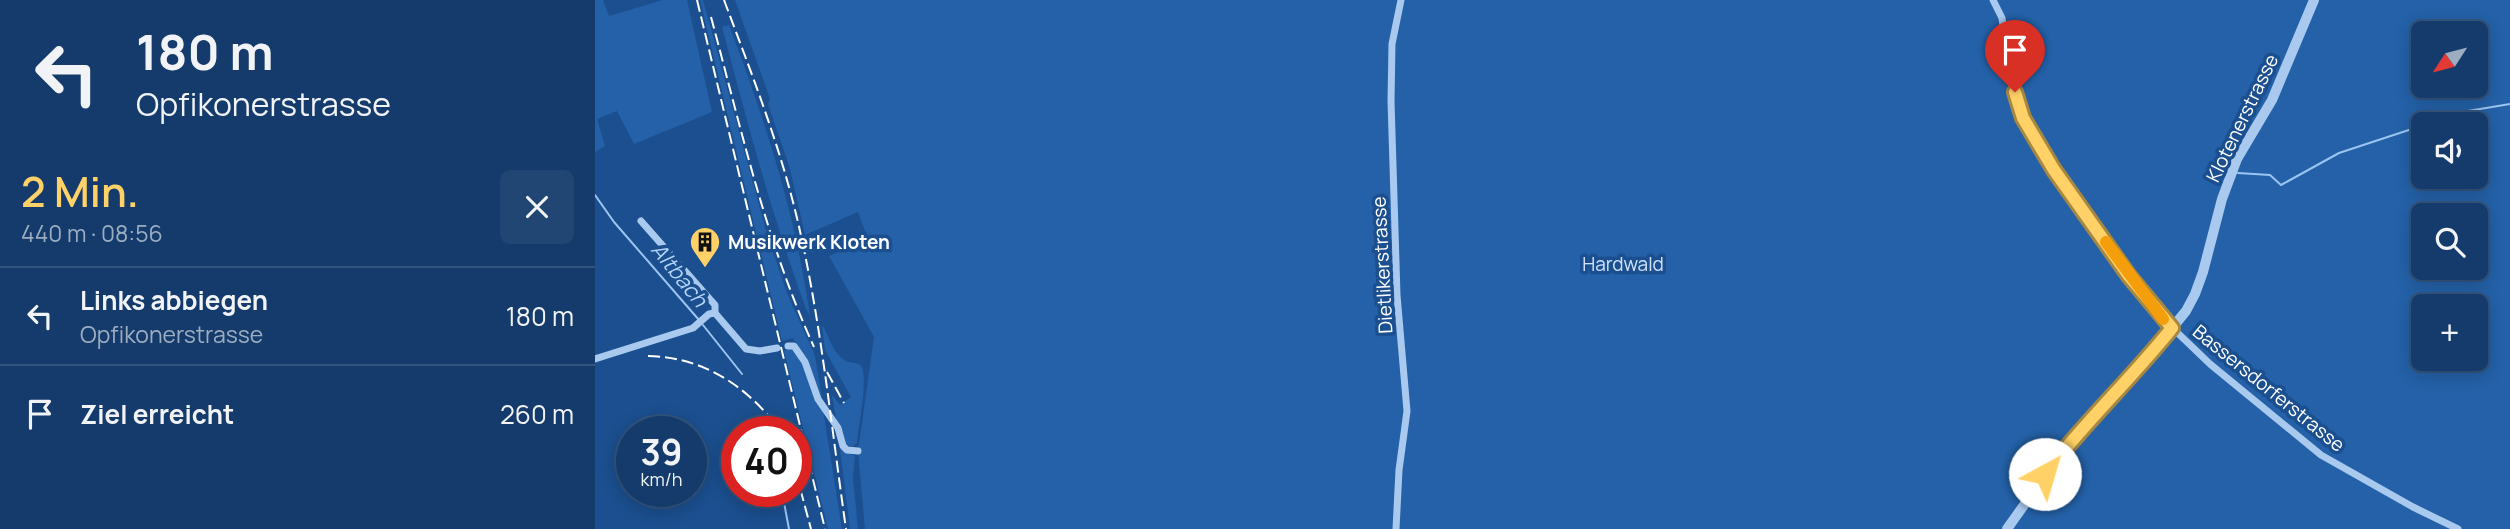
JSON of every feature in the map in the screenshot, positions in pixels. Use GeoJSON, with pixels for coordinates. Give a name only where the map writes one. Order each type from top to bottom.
{"type":"FeatureCollection","features":[{"type":"Feature","properties":{"kind":"street","name":"Dietlikerstrasse"},"geometry":{"type":"LineString","coordinates":[[1397,529],[1399,470],[1407,411],[1397,295],[1391,102],[1392,44],[1401,0]]}},
{"type":"Feature","properties":{"kind":"street","name":"Bassersdorferstrasse"},"geometry":{"type":"LineString","coordinates":[[1993,0],[2002,18],[2008,65],[2023,118],[2054,170],[2122,265],[2172,328],[2210,364],[2321,455],[2458,529]]}},
{"type":"Feature","properties":{"kind":"street","name":"Klotenerstrasse"},"geometry":{"type":"LineString","coordinates":[[2007,529],[2056,460],[2136,372],[2172,328],[2195,294],[2222,199],[2238,159],[2272,100],[2314,0]]}},
{"type":"Feature","properties":{"kind":"street"},"geometry":{"type":"LineString","coordinates":[[641,221],[715,305],[715,313],[746,349],[760,351],[778,348]]}},
{"type":"Feature","properties":{"kind":"street"},"geometry":{"type":"LineString","coordinates":[[595,359],[695,326],[715,313]]}},
{"type":"Feature","properties":{"kind":"street"},"geometry":{"type":"LineString","coordinates":[[788,345],[794,346],[803,359],[817,397],[838,428],[843,446],[847,450],[858,451]]}},
{"type":"Feature","properties":{"kind":"green space"},"geometry":{"type":"Polygon","coordinates":[[[595,0],[603,0],[609,16],[663,0],[687,0],[712,112],[634,144],[617,111],[597,119],[605,146],[595,152],[595,0]]]}},
{"type":"Feature","properties":{"kind":"green space"},"geometry":{"type":"Polygon","coordinates":[[[700,0],[703,0],[767,234],[787,293],[815,356],[822,399],[808,361],[793,338],[782,341],[700,0]]]}},
{"type":"Feature","properties":{"kind":"green space","name":"Hardwald"},"geometry":{"type":"Polygon","coordinates":[[[735,0],[2510,0],[2510,529],[865,529],[858,451],[874,337],[829,256],[868,239],[858,212],[805,235],[790,169],[768,104],[770,99],[735,0]]]}},
{"type":"Feature","properties":{"kind":"green space"},"geometry":{"type":"Polygon","coordinates":[[[729,25],[778,168],[796,240],[810,316],[782,239],[751,133],[722,27],[729,25]]]}},
{"type":"Feature","properties":{"kind":"green space"},"geometry":{"type":"Polygon","coordinates":[[[822,324],[838,354],[846,361],[861,366],[863,372],[864,391],[857,443],[852,447],[846,444],[836,419],[832,395],[840,405],[851,397],[825,350],[822,324]]]}},
{"type":"Feature","properties":{"kind":"green space"},"geometry":{"type":"Polygon","coordinates":[[[791,348],[801,360],[823,410],[842,529],[828,529],[812,464],[812,416],[800,416],[784,351],[791,348]]]}},
{"type":"Feature","properties":{"kind":"green space"},"geometry":{"type":"Polygon","coordinates":[[[840,449],[855,456],[853,478],[858,529],[850,529],[840,449]]]}},
{"type":"Feature","properties":{"kind":"waterway"},"geometry":{"type":"LineString","coordinates":[[2462,112],[2510,104]]}},
{"type":"Feature","properties":{"kind":"waterway"},"geometry":{"type":"LineString","coordinates":[[2238,173],[2270,175],[2281,185],[2339,153],[2411,129]]}},
{"type":"Feature","properties":{"kind":"waterway","name":"Altbach"},"geometry":{"type":"LineString","coordinates":[[595,195],[614,222],[699,320]]}},
{"type":"Feature","properties":{"kind":"waterway","name":"Altbach"},"geometry":{"type":"LineString","coordinates":[[703,325],[742,374]]}},
{"type":"Feature","properties":{"kind":"waterway","name":"Altbach"},"geometry":{"type":"LineString","coordinates":[[785,507],[789,529]]}},
{"type":"Feature","properties":{"kind":"railway"},"geometry":{"type":"LineString","coordinates":[[697,0],[825,529]]}},
{"type":"Feature","properties":{"kind":"railway"},"geometry":{"type":"LineString","coordinates":[[724,0],[773,135],[797,218],[819,334],[846,529]]}},
{"type":"Feature","properties":{"kind":"railway"},"geometry":{"type":"LineString","coordinates":[[711,17],[768,226],[814,347]]}},
{"type":"Feature","properties":{"kind":"railway"},"geometry":{"type":"LineString","coordinates":[[648,356],[688,362],[706,369],[740,388],[768,416]]}},
{"type":"Feature","properties":{"kind":"railway"},"geometry":{"type":"LineString","coordinates":[[827,372],[844,403]]}},
{"type":"Feature","properties":{"kind":"railway"},"geometry":{"type":"LineString","coordinates":[[805,507],[811,529]]}},
{"type":"Feature","properties":{"kind":"slow traffic"},"geometry":{"type":"LineString","coordinates":[[2106,242],[2163,319]]}},
{"type":"Feature","properties":{"kind":"place","name":"Musikwerk Kloten"},"geometry":{"type":"Point","coordinates":[705,269]}},
{"type":"Feature","properties":{"kind":"route"},"geometry":{"type":"LineString","coordinates":[[2015,92],[2023,118],[2054,170],[2129,276],[2172,328],[2045,474]]}}]}
